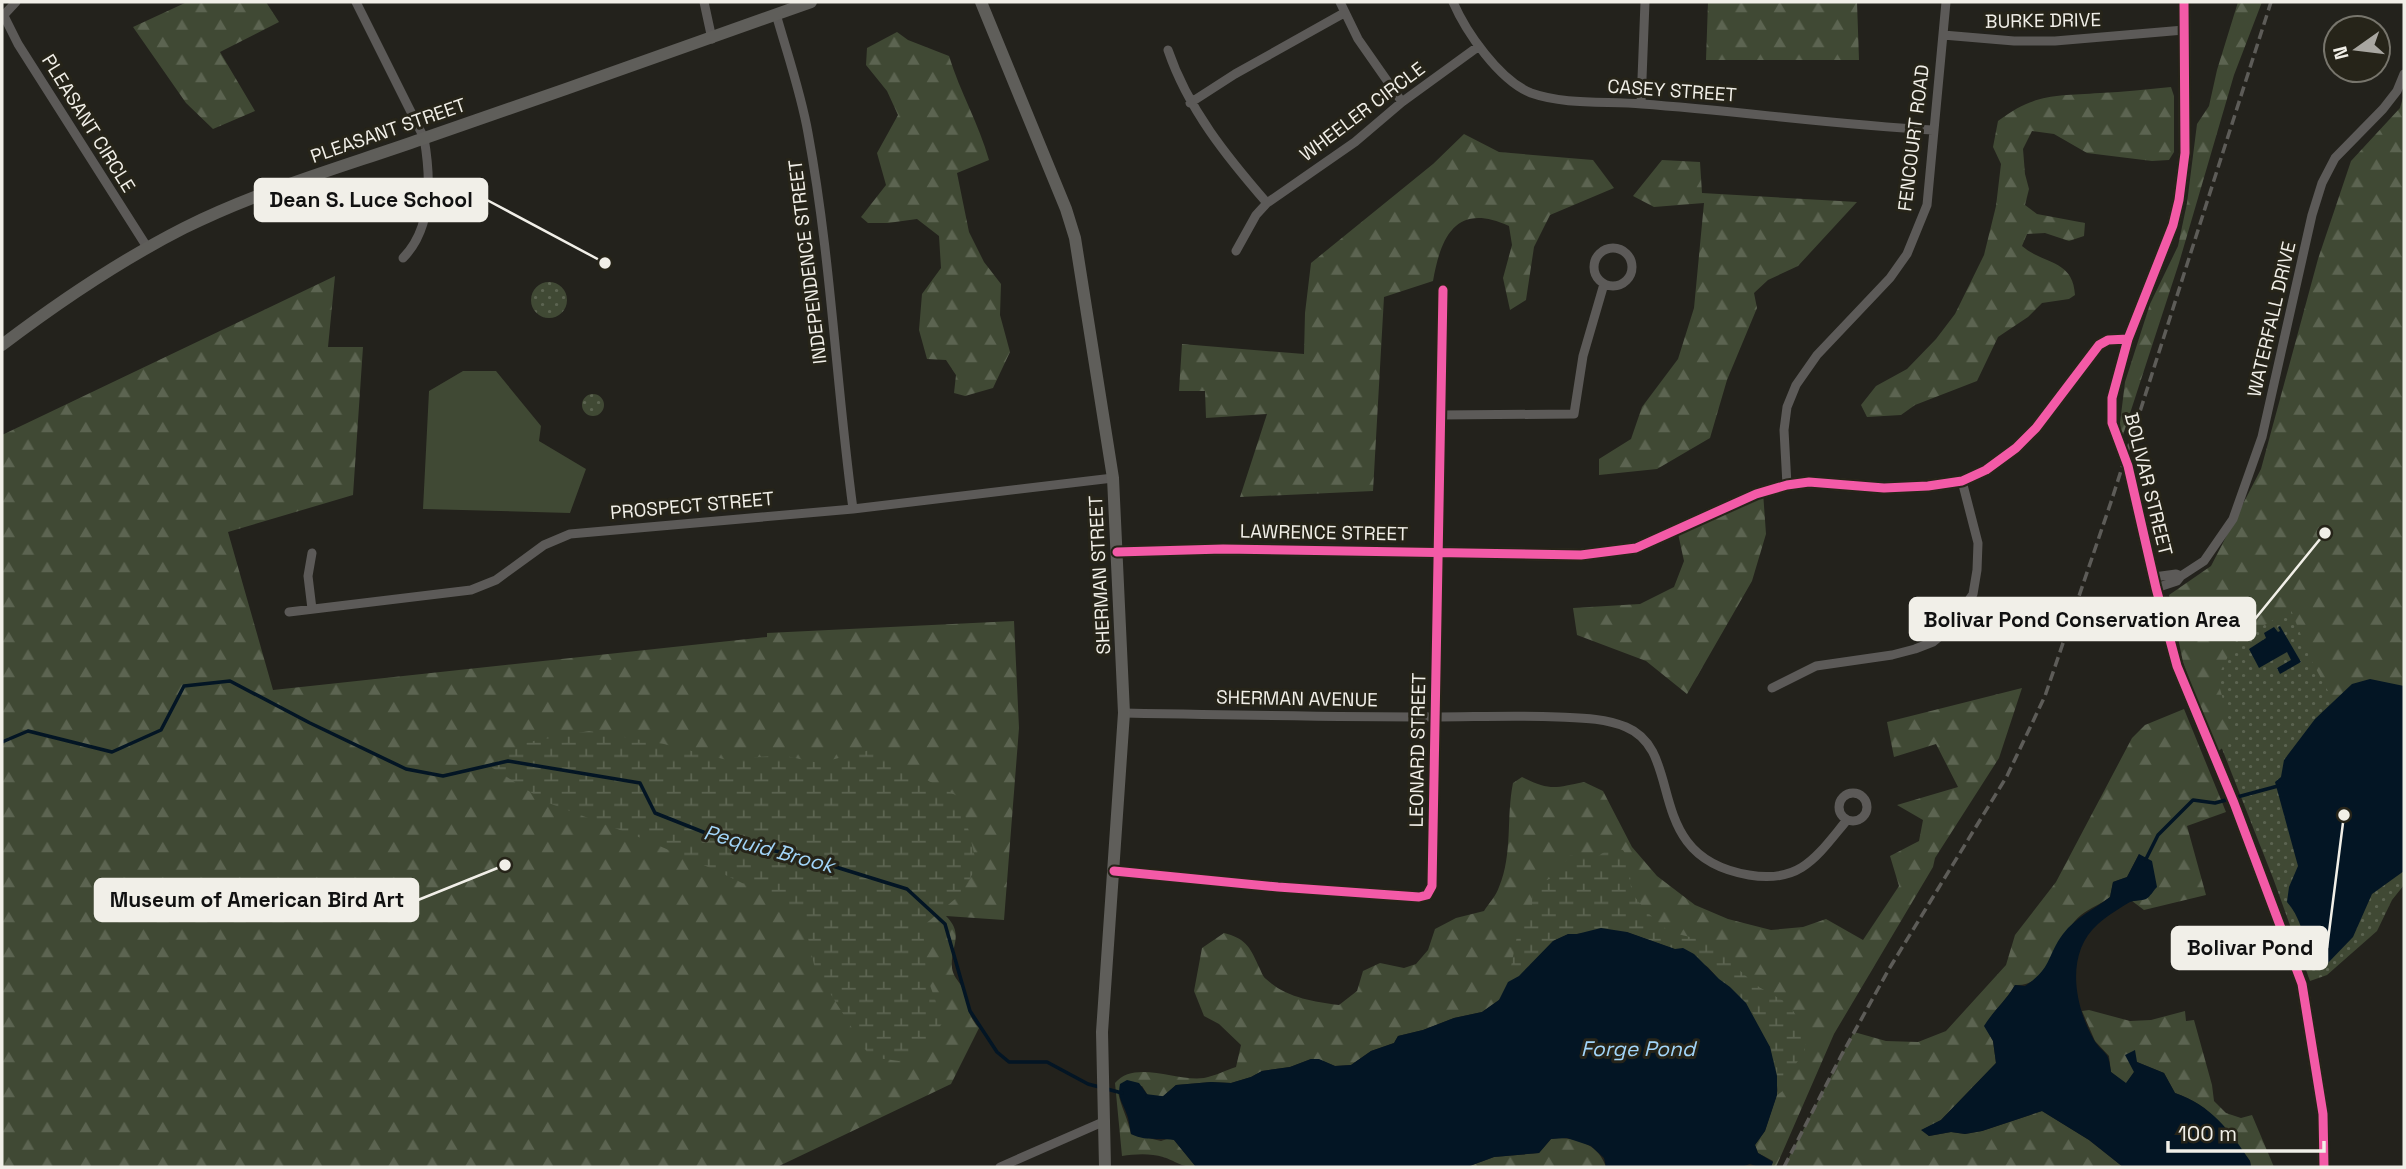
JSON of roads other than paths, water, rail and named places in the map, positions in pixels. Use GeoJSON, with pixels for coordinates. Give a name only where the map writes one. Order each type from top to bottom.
{"type":"FeatureCollection","features":[{"type":"Feature","properties":{"kind":"street","name":"PLEASANT CIRCLE"},"geometry":{"type":"LineString","coordinates":[[16,2],[3,16],[147,247]]}},
{"type":"Feature","properties":{"kind":"street"},"geometry":{"type":"LineString","coordinates":[[356,2],[424,138],[429,179],[422,228],[413,248],[403,258]]}},
{"type":"Feature","properties":{"kind":"street"},"geometry":{"type":"LineString","coordinates":[[704,2],[712,39]]}},
{"type":"Feature","properties":{"kind":"street","name":"PLEASANT STREET"},"geometry":{"type":"LineString","coordinates":[[2,345],[82,286],[147,247],[264,193],[712,39],[811,2]]}},
{"type":"Feature","properties":{"kind":"street","name":"SHERMAN STREET"},"geometry":{"type":"LineString","coordinates":[[981,2],[1066,209],[1075,238],[1113,478],[1124,713],[1102,1031],[1105,1167]]}},
{"type":"Feature","properties":{"kind":"street"},"geometry":{"type":"LineString","coordinates":[[1340,2],[1358,39],[1402,102]]}},
{"type":"Feature","properties":{"kind":"street","name":"CASEY STREET"},"geometry":{"type":"LineString","coordinates":[[1453,2],[1458,15],[1479,46],[1513,83],[1531,93],[1556,98],[1933,130]]}},
{"type":"Feature","properties":{"kind":"street"},"geometry":{"type":"LineString","coordinates":[[1640,104],[1645,2]]}},
{"type":"Feature","properties":{"kind":"street","name":"FENCOURT ROAD"},"geometry":{"type":"LineString","coordinates":[[1787,485],[1784,430],[1787,407],[1796,385],[1817,355],[1890,278],[1907,254],[1927,205],[1946,2]]}},
{"type":"Feature","properties":{"kind":"street","name":"BOLIVAR STREET"},"geometry":{"type":"LineString","coordinates":[[2184,2],[2185,153],[2179,200],[2173,225],[2128,339],[2112,398],[2112,424],[2128,466],[2177,666],[2232,799],[2302,984],[2323,1114],[2324,1167]]}},
{"type":"Feature","properties":{"kind":"street"},"geometry":{"type":"LineString","coordinates":[[1190,103],[1235,74],[1344,13]]}},
{"type":"Feature","properties":{"kind":"street","name":"INDEPENDENCE STREET"},"geometry":{"type":"LineString","coordinates":[[776,14],[808,130],[814,168],[853,509]]}},
{"type":"Feature","properties":{"kind":"street","name":"BURKE DRIVE"},"geometry":{"type":"LineString","coordinates":[[1943,35],[2014,41],[2055,41],[2184,30]]}},
{"type":"Feature","properties":{"kind":"street","name":"WHEELER CIRCLE"},"geometry":{"type":"LineString","coordinates":[[1236,251],[1256,215],[1267,203],[1355,142],[1402,102],[1479,46]]}},
{"type":"Feature","properties":{"kind":"street"},"geometry":{"type":"LineString","coordinates":[[1168,50],[1190,103],[1240,172],[1267,203]]}},
{"type":"Feature","properties":{"kind":"street","name":"WATERFALL DRIVE"},"geometry":{"type":"LineString","coordinates":[[2155,583],[2178,581],[2181,576],[2204,561],[2233,519],[2262,437],[2312,215],[2322,183],[2335,158],[2383,109],[2397,91],[2404,74]]}},
{"type":"Feature","properties":{"kind":"street"},"geometry":{"type":"LineString","coordinates":[[1604,249],[1622,249],[1632,262],[1631,275],[1622,284],[1604,284],[1594,269],[1596,258],[1604,249]]}},
{"type":"Feature","properties":{"kind":"street"},"geometry":{"type":"LineString","coordinates":[[1441,415],[1574,414],[1583,356],[1604,284]]}},
{"type":"Feature","properties":{"kind":"street","name":"LEONARD STREET"},"geometry":{"type":"LineString","coordinates":[[1114,871],[1278,887],[1419,897],[1427,895],[1432,886],[1443,290]]}},
{"type":"Feature","properties":{"kind":"street","name":"LAWRENCE STREET"},"geometry":{"type":"LineString","coordinates":[[1117,552],[1223,549],[1581,555],[1636,548],[1756,494],[1787,485],[1809,482],[1884,488],[1962,481],[1986,470],[2016,448],[2036,428],[2099,345],[2108,340],[2128,339]]}},
{"type":"Feature","properties":{"kind":"street","name":"PROSPECT STREET"},"geometry":{"type":"LineString","coordinates":[[289,612],[471,590],[496,580],[544,545],[570,534],[853,509],[1113,478]]}},
{"type":"Feature","properties":{"kind":"street"},"geometry":{"type":"LineString","coordinates":[[1772,688],[1816,666],[1915,649],[1933,642],[1949,629],[1972,594],[1977,570],[1978,543],[1962,481]]}},
{"type":"Feature","properties":{"kind":"street"},"geometry":{"type":"LineString","coordinates":[[312,552],[308,576],[312,609]]}},
{"type":"Feature","properties":{"kind":"street","name":"SHERMAN AVENUE"},"geometry":{"type":"LineString","coordinates":[[1124,713],[1595,719],[1628,728],[1639,734],[1653,753],[1677,826],[1698,855],[1740,874],[1762,878],[1788,875],[1801,869],[1816,858],[1847,820]]}},
{"type":"Feature","properties":{"kind":"street"},"geometry":{"type":"LineString","coordinates":[[1000,1167],[1105,1121]]}},
{"type":"Feature","properties":{"kind":"water"},"geometry":{"type":"Polygon","coordinates":[[[2280,626],[2301,662],[2280,674],[2277,668],[2291,660],[2287,652],[2259,668],[2249,649],[2266,638],[2264,633],[2274,627],[2280,631],[2280,626]]]}},
{"type":"Feature","properties":{"kind":"water"},"geometry":{"type":"Polygon","coordinates":[[[2370,679],[2404,686],[2404,871],[2372,894],[2353,937],[2326,965],[2317,969],[2297,917],[2287,902],[2289,887],[2298,866],[2275,782],[2281,777],[2284,760],[2315,719],[2352,684],[2370,679]]]}},
{"type":"Feature","properties":{"kind":"water"},"geometry":{"type":"Polygon","coordinates":[[[2139,854],[2152,861],[2157,887],[2146,899],[2130,902],[2109,915],[2088,936],[2081,949],[2076,980],[2087,1026],[2107,1056],[2111,1072],[2126,1083],[2134,1072],[2125,1055],[2135,1050],[2137,1062],[2164,1073],[2175,1093],[2199,1104],[2227,1129],[2250,1161],[2251,1167],[2123,1167],[2089,1140],[2042,1111],[1965,1134],[1951,1132],[1929,1136],[1921,1130],[1941,1120],[1996,1063],[1993,1041],[1984,1026],[1988,1020],[2015,985],[2025,986],[2040,973],[2068,928],[2110,897],[2113,882],[2127,877],[2139,854]]]}},
{"type":"Feature","properties":{"kind":"water","name":"Forge Pond"},"geometry":{"type":"Polygon","coordinates":[[[1601,928],[1627,932],[1675,949],[1683,948],[1694,954],[1746,1003],[1770,1047],[1777,1076],[1777,1095],[1765,1131],[1755,1145],[1758,1153],[1773,1162],[1771,1167],[1750,1164],[1741,1167],[1606,1167],[1604,1158],[1591,1146],[1567,1138],[1551,1139],[1539,1153],[1494,1157],[1467,1167],[1196,1167],[1174,1140],[1142,1138],[1131,1134],[1119,1093],[1120,1084],[1127,1080],[1139,1083],[1149,1097],[1161,1098],[1176,1085],[1231,1083],[1262,1071],[1290,1067],[1311,1059],[1319,1059],[1335,1066],[1351,1065],[1371,1051],[1394,1043],[1398,1036],[1482,1012],[1499,1000],[1508,982],[1519,976],[1553,941],[1568,934],[1601,928]]]}},
{"type":"Feature","properties":{"kind":"waterway","name":"Pequid Brook"},"geometry":{"type":"LineString","coordinates":[[2,742],[28,731],[112,752],[161,730],[184,686],[230,681],[406,769],[443,776],[508,761],[640,783],[655,813],[731,843],[797,855],[907,889],[945,924],[970,1011],[997,1052],[1009,1062],[1047,1062],[1088,1084],[1122,1093]]}},
{"type":"Feature","properties":{"kind":"waterway"},"geometry":{"type":"LineString","coordinates":[[2146,859],[2158,835],[2193,800],[2215,803],[2278,786]]}},
{"type":"Feature","properties":{"kind":"waterway","name":"Pequid Brook"},"geometry":{"type":"LineString","coordinates":[[1147,1096],[1163,1098]]}},
{"type":"Feature","properties":{"kind":"railway"},"geometry":{"type":"LineString","coordinates":[[1784,1167],[1889,969],[2007,776],[2045,696],[2112,499],[2271,2]]}},
{"type":"Feature","properties":{"kind":"place","name":"Dean S. Luce School"},"geometry":{"type":"Point","coordinates":[605,263]}},
{"type":"Feature","properties":{"kind":"place","name":"Bolivar Pond Conservation Area"},"geometry":{"type":"Point","coordinates":[2325,533]}},
{"type":"Feature","properties":{"kind":"place","name":"Bolivar Pond"},"geometry":{"type":"Point","coordinates":[2344,815]}},
{"type":"Feature","properties":{"kind":"place","name":"Museum of American Bird Art"},"geometry":{"type":"Point","coordinates":[505,865]}}]}
